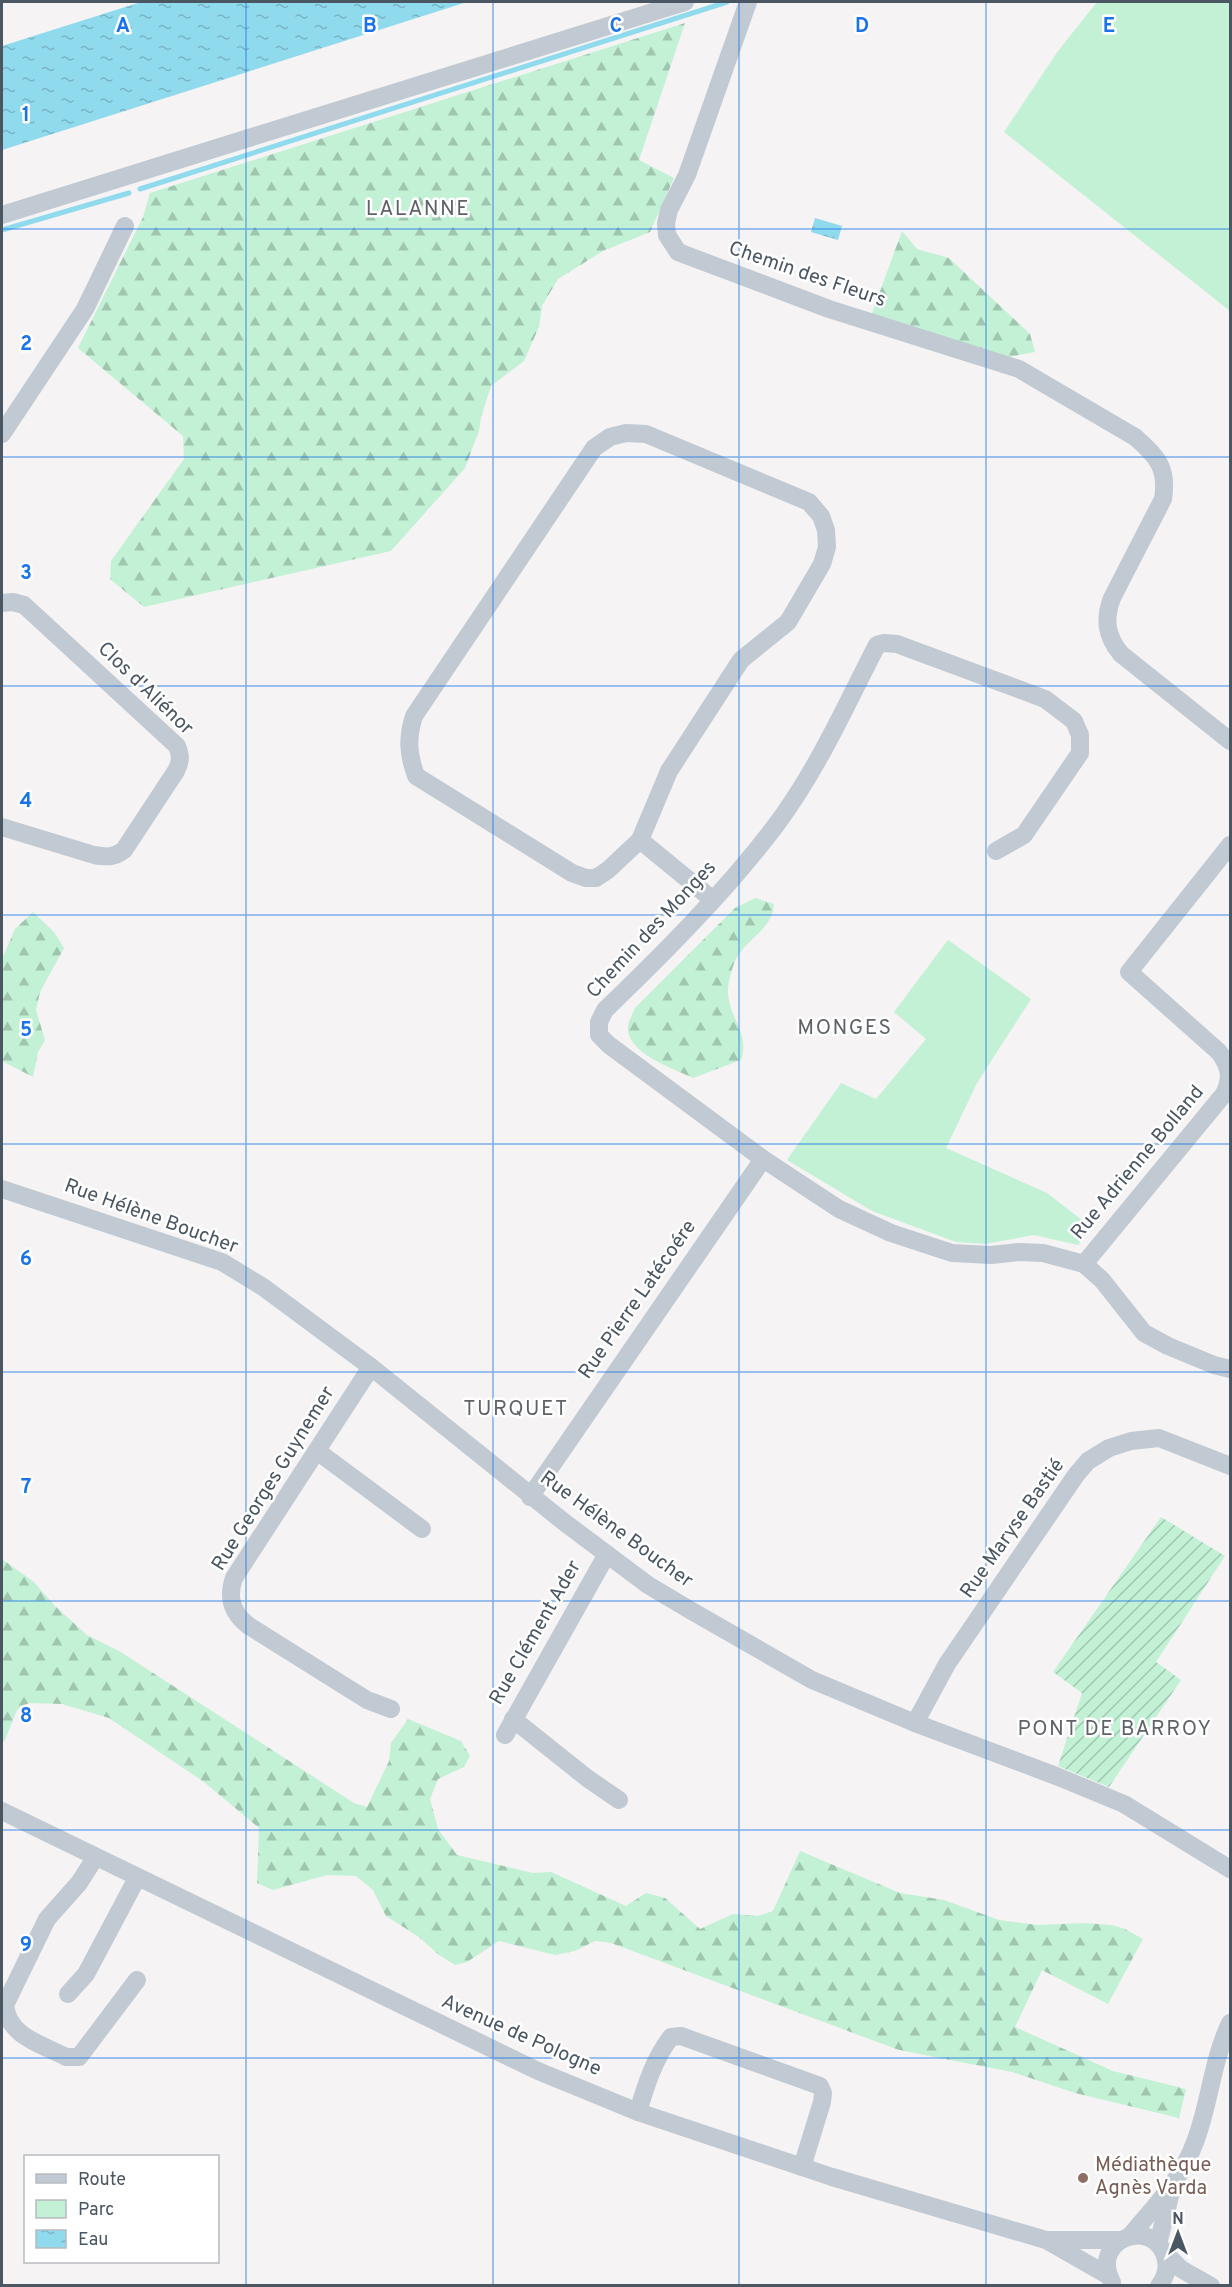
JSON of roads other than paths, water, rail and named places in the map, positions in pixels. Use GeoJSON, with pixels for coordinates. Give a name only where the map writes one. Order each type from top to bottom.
{"type":"FeatureCollection","features":[{"type":"Feature","properties":{"kind":"street"},"geometry":{"type":"LineString","coordinates":[[2,215],[685,2]]}},
{"type":"Feature","properties":{"kind":"street","name":"Chemin des Fleurs"},"geometry":{"type":"LineString","coordinates":[[748,2],[687,175],[669,210],[666,223],[668,235],[678,252],[829,309],[1019,369],[1135,437],[1157,459],[1163,472],[1165,485],[1163,498],[1112,598],[1107,613],[1107,630],[1113,644],[1121,654],[1230,741]]}},
{"type":"Feature","properties":{"kind":"street"},"geometry":{"type":"LineString","coordinates":[[2,434],[85,309],[125,226]]}},
{"type":"Feature","properties":{"kind":"street"},"geometry":{"type":"LineString","coordinates":[[626,433],[646,434],[809,502],[821,516],[826,530],[827,547],[822,564],[788,622],[741,660],[669,771],[640,840],[596,878],[586,878],[572,873],[416,776],[408,744],[414,716],[594,448],[610,437],[626,433]]}},
{"type":"Feature","properties":{"kind":"street","name":"Clos d'Aliénor"},"geometry":{"type":"LineString","coordinates":[[2,603],[13,602],[24,605],[177,746],[181,754],[176,771],[124,850],[118,855],[108,858],[94,855],[2,827]]}},
{"type":"Feature","properties":{"kind":"street","name":"Chemin des Monges"},"geometry":{"type":"LineString","coordinates":[[996,851],[1024,835],[1080,753],[1080,735],[1074,721],[1045,699],[897,644],[877,645],[813,768],[774,828],[689,927],[605,1010],[599,1022],[599,1035],[763,1159],[839,1209],[891,1233],[952,1254],[991,1255],[1043,1252],[1084,1264],[1102,1280],[1144,1333],[1177,1350],[1230,1369]]}},
{"type":"Feature","properties":{"kind":"street"},"geometry":{"type":"LineString","coordinates":[[640,840],[713,900]]}},
{"type":"Feature","properties":{"kind":"street","name":"Rue Adrienne Bolland"},"geometry":{"type":"LineString","coordinates":[[1084,1264],[1224,1094],[1228,1085],[1230,1074],[1228,1063],[1220,1052],[1129,972],[1230,845]]}},
{"type":"Feature","properties":{"kind":"street","name":"Rue Pierre Latécoére"},"geometry":{"type":"LineString","coordinates":[[530,1497],[763,1159]]}},
{"type":"Feature","properties":{"kind":"street","name":"Rue Hélène Boucher"},"geometry":{"type":"LineString","coordinates":[[2,1189],[222,1262],[263,1287],[371,1367],[530,1497],[657,1590],[812,1680],[915,1723],[1124,1804],[1230,1869]]}},
{"type":"Feature","properties":{"kind":"street","name":"Rue Georges Guynemer"},"geometry":{"type":"LineString","coordinates":[[371,1367],[234,1578],[230,1600],[234,1611],[249,1626],[367,1700],[391,1709]]}},
{"type":"Feature","properties":{"kind":"street","name":"Rue Maryse Bastié"},"geometry":{"type":"LineString","coordinates":[[915,1723],[947,1664],[1076,1475],[1088,1461],[1109,1448],[1131,1441],[1159,1438],[1230,1466]]}},
{"type":"Feature","properties":{"kind":"street"},"geometry":{"type":"LineString","coordinates":[[316,1451],[422,1529]]}},
{"type":"Feature","properties":{"kind":"street","name":"Rue Clément Ader"},"geometry":{"type":"LineString","coordinates":[[607,1554],[509,1727],[619,1800]]}},
{"type":"Feature","properties":{"kind":"street","name":"Avenue de Pologne"},"geometry":{"type":"LineString","coordinates":[[2,1811],[537,2071],[639,2112],[802,2167],[1046,2240],[1112,2282]]}},
{"type":"Feature","properties":{"kind":"street"},"geometry":{"type":"LineString","coordinates":[[95,1858],[79,1884],[47,1920],[5,2005],[6,2016],[10,2024],[19,2032],[66,2057],[79,2057],[137,1980]]}},
{"type":"Feature","properties":{"kind":"street"},"geometry":{"type":"LineString","coordinates":[[68,1994],[86,1974],[137,1878]]}},
{"type":"Feature","properties":{"kind":"street"},"geometry":{"type":"LineString","coordinates":[[1112,2282],[1107,2269],[1111,2249],[1125,2238],[1172,2187],[1195,2143],[1217,2055],[1230,2023]]}},
{"type":"Feature","properties":{"kind":"street"},"geometry":{"type":"LineString","coordinates":[[639,2112],[644,2089],[659,2052],[671,2037],[681,2036],[820,2086],[823,2093],[822,2102],[802,2167]]}},
{"type":"Feature","properties":{"kind":"street"},"geometry":{"type":"LineString","coordinates":[[1159,2286],[1165,2275],[1167,2264],[1162,2249],[1172,2187]]}},
{"type":"Feature","properties":{"kind":"street","name":"Avenue de Pologne"},"geometry":{"type":"LineString","coordinates":[[1046,2240],[1125,2238],[1140,2235],[1150,2238],[1162,2249]]}},
{"type":"Feature","properties":{"kind":"street"},"geometry":{"type":"LineString","coordinates":[[1162,2249],[1181,2269],[1211,2286]]}},
{"type":"Feature","properties":{"kind":"water"},"geometry":{"type":"Polygon","coordinates":[[[141,2],[467,2],[2,150],[2,46],[141,2]]]}},
{"type":"Feature","properties":{"kind":"water"},"geometry":{"type":"Polygon","coordinates":[[[815,218],[842,226],[838,240],[811,232],[815,218]]]}},
{"type":"Feature","properties":{"kind":"waterway"},"geometry":{"type":"LineString","coordinates":[[140,189],[727,2]]}},
{"type":"Feature","properties":{"kind":"waterway"},"geometry":{"type":"LineString","coordinates":[[2,230],[129,193]]}},
{"type":"Feature","properties":{"kind":"place","name":"Médiathèque Agnès Varda"},"geometry":{"type":"Point","coordinates":[1083,2178]}},
{"type":"Feature","properties":{"kind":"district","name":"LALANNE"},"geometry":{"type":"Point","coordinates":[418,209]}},
{"type":"Feature","properties":{"kind":"district","name":"MONGES"},"geometry":{"type":"Point","coordinates":[845,1028]}},
{"type":"Feature","properties":{"kind":"district","name":"TURQUET"},"geometry":{"type":"Point","coordinates":[516,1409]}},
{"type":"Feature","properties":{"kind":"district","name":"PONT DE BARROY"},"geometry":{"type":"Point","coordinates":[1115,1729]}}]}
